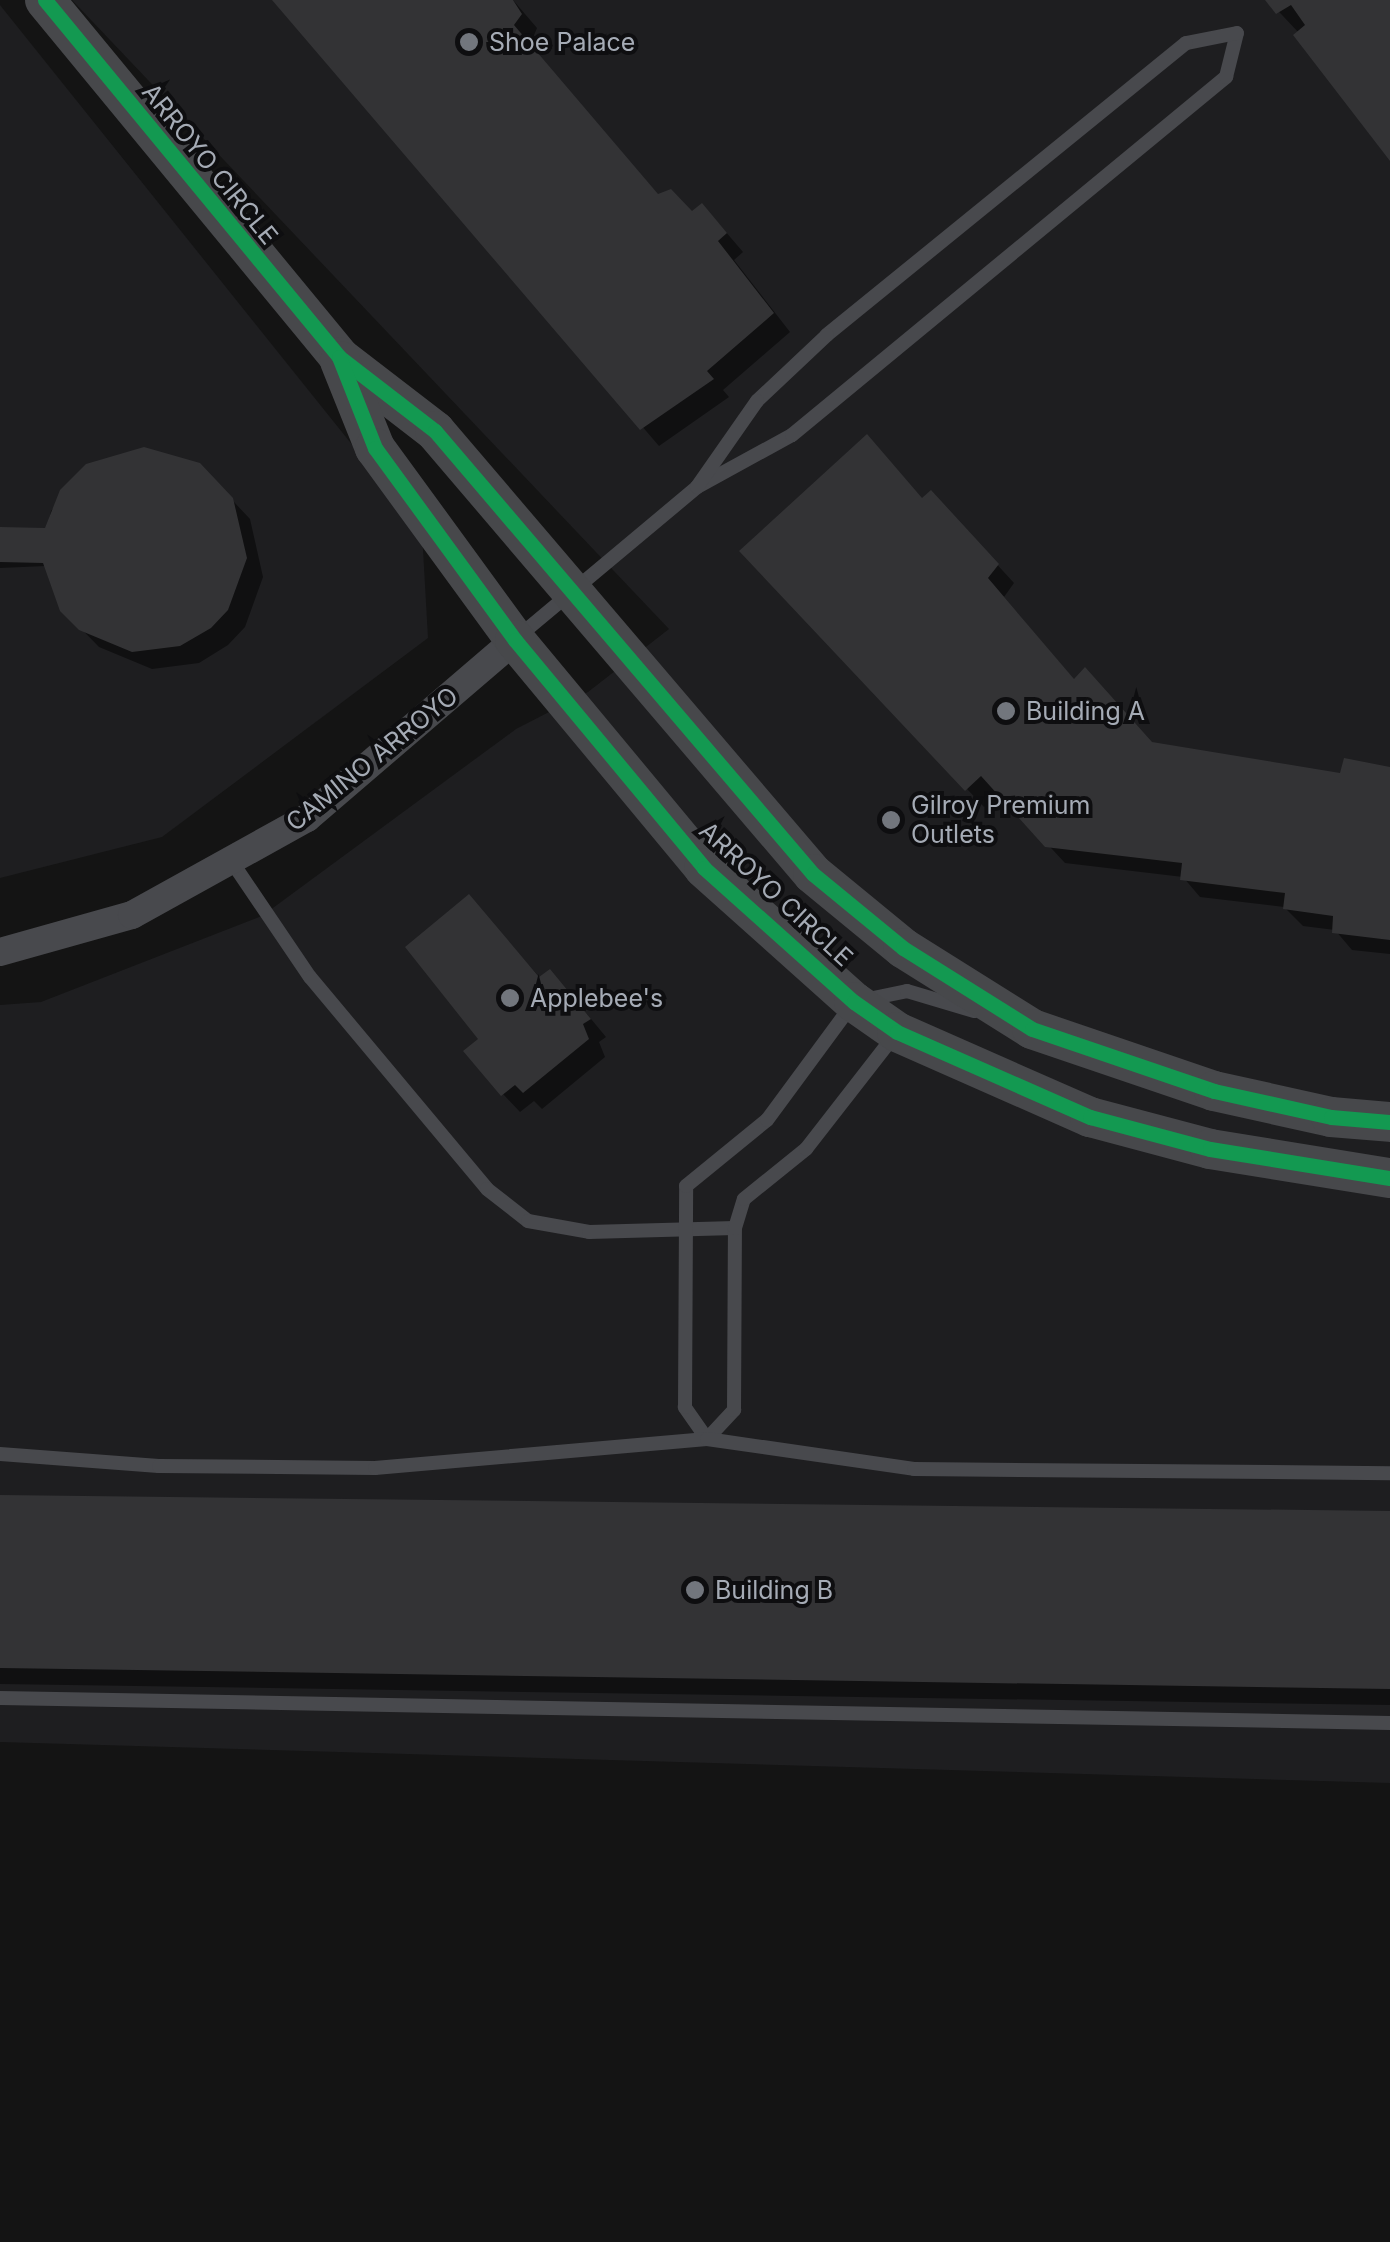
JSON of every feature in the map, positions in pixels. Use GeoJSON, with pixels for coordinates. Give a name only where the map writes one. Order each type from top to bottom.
{"type":"FeatureCollection","features":[{"type":"Feature","properties":{"kind":"street","name":"ARROYO CIRCLE"},"geometry":{"type":"LineString","coordinates":[[45,0],[339,357],[435,431],[813,874],[904,948],[1032,1029],[1214,1091],[1331,1117],[1390,1122]]}},
{"type":"Feature","properties":{"kind":"street","name":"ARROYO CIRCLE"},"geometry":{"type":"LineString","coordinates":[[339,357],[376,448],[515,640],[704,868],[854,1002],[897,1032],[1090,1117],[1210,1149],[1390,1178]]}},
{"type":"Feature","properties":{"kind":"street","name":"CAMINO ARROYO"},"geometry":{"type":"LineString","coordinates":[[0,952],[132,916],[308,818],[515,640]]}},
{"type":"Feature","properties":{"kind":"lane"},"geometry":{"type":"LineString","coordinates":[[515,640],[698,487],[792,435],[1226,77],[1237,33],[1186,43],[827,336],[757,400],[698,487]]}},
{"type":"Feature","properties":{"kind":"lane"},"geometry":{"type":"LineString","coordinates":[[232,862],[310,976],[488,1189],[528,1222],[590,1232],[682,1226],[735,1228]]}},
{"type":"Feature","properties":{"kind":"lane"},"geometry":{"type":"LineString","coordinates":[[707,1438],[685,1406],[682,1226],[686,1186],[767,1120],[854,1002],[908,991],[1032,1029]]}},
{"type":"Feature","properties":{"kind":"lane"},"geometry":{"type":"LineString","coordinates":[[707,1438],[734,1410],[735,1228],[744,1199],[806,1149],[897,1032]]}},
{"type":"Feature","properties":{"kind":"lane"},"geometry":{"type":"LineString","coordinates":[[0,1454],[159,1466],[376,1468],[707,1438],[914,1469],[1390,1473]]}},
{"type":"Feature","properties":{"kind":"lane"},"geometry":{"type":"LineString","coordinates":[[0,1698],[1390,1724]]}},
{"type":"Feature","properties":{"kind":"shaded area","name":"Gilroy Premium Outlets"},"geometry":{"type":"Polygon","coordinates":[[[72,0],[1390,0],[1390,1783],[0,1742],[0,1005],[41,1002],[262,916],[516,729],[588,692],[669,629],[72,0]]]}},
{"type":"Feature","properties":{"kind":"shaded area"},"geometry":{"type":"Polygon","coordinates":[[[0,5],[422,532],[428,638],[162,837],[0,878],[0,5]]]}},
{"type":"Feature","properties":{"kind":"building"},"geometry":{"type":"Polygon","coordinates":[[[272,0],[513,0],[522,14],[514,25],[658,194],[671,189],[692,211],[702,203],[727,233],[718,241],[774,313],[707,371],[714,379],[640,430],[272,0]]]}},
{"type":"Feature","properties":{"kind":"building"},"geometry":{"type":"Polygon","coordinates":[[[1265,0],[1390,0],[1390,161],[1293,35],[1305,25],[1291,5],[1276,14],[1265,0]]]}},
{"type":"Feature","properties":{"kind":"building","name":"Building A"},"geometry":{"type":"Polygon","coordinates":[[[867,434],[922,498],[931,490],[999,564],[988,578],[1074,679],[1085,667],[1152,742],[1340,773],[1344,758],[1390,767],[1390,940],[1332,933],[1333,916],[1283,909],[1285,893],[1180,880],[1182,863],[1045,847],[981,776],[965,791],[739,551],[867,434]]]}},
{"type":"Feature","properties":{"kind":"building"},"geometry":{"type":"Polygon","coordinates":[[[144,447],[200,463],[233,498],[247,558],[228,610],[211,628],[180,646],[132,652],[79,630],[60,611],[43,563],[0,562],[0,527],[45,528],[60,490],[86,464],[144,447]]]}},
{"type":"Feature","properties":{"kind":"building","name":"Applebee's"},"geometry":{"type":"Polygon","coordinates":[[[469,894],[539,977],[550,969],[591,1019],[583,1024],[589,1039],[523,1093],[515,1085],[501,1096],[463,1051],[478,1039],[405,947],[469,894]]]}},
{"type":"Feature","properties":{"kind":"building","name":"Building B"},"geometry":{"type":"Polygon","coordinates":[[[0,1495],[1390,1511],[1390,1689],[0,1668],[0,1495]]]}},
{"type":"Feature","properties":{"kind":"cycle path"},"geometry":{"type":"LineString","coordinates":[[45,0],[339,357],[435,431],[813,874],[903,948],[1032,1029],[1214,1091],[1331,1117],[1390,1122]]}},
{"type":"Feature","properties":{"kind":"cycle path"},"geometry":{"type":"LineString","coordinates":[[339,357],[375,448],[515,640],[704,868],[854,1002],[897,1032],[1090,1117],[1210,1149],[1390,1178]]}},
{"type":"Feature","properties":{"kind":"place","name":"Shoe Palace"},"geometry":{"type":"Point","coordinates":[469,42]}},
{"type":"Feature","properties":{"kind":"place","name":"Building A"},"geometry":{"type":"Point","coordinates":[1006,711]}},
{"type":"Feature","properties":{"kind":"place","name":"Gilroy Premium Outlets"},"geometry":{"type":"Point","coordinates":[891,820]}},
{"type":"Feature","properties":{"kind":"place","name":"Applebee's"},"geometry":{"type":"Point","coordinates":[510,998]}},
{"type":"Feature","properties":{"kind":"place","name":"Building B"},"geometry":{"type":"Point","coordinates":[695,1590]}}]}
